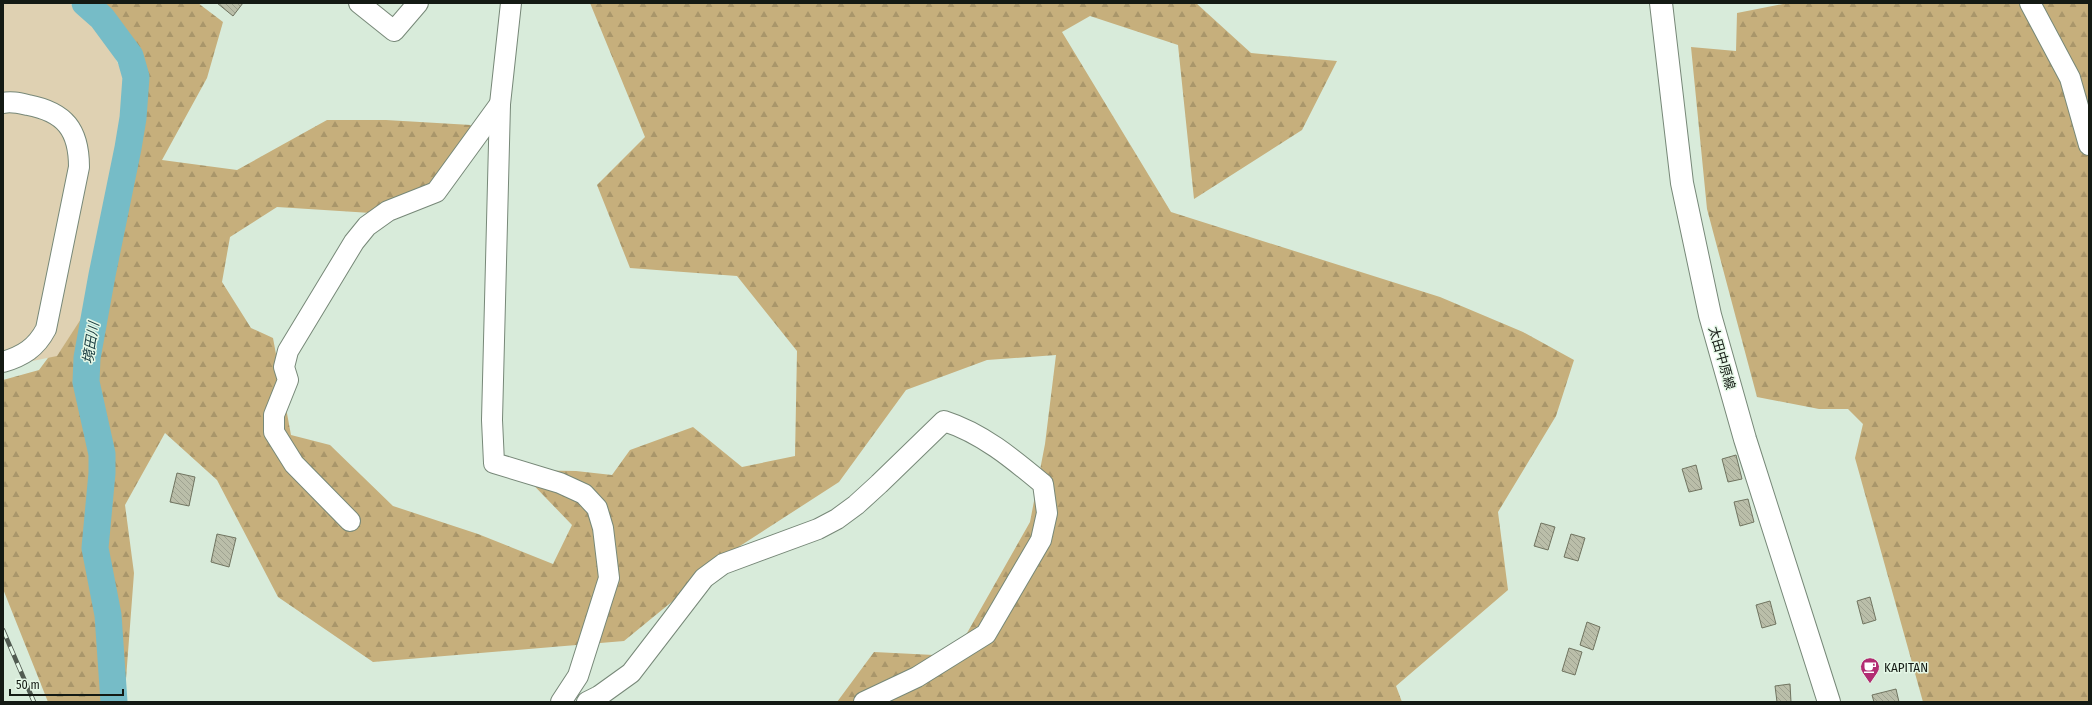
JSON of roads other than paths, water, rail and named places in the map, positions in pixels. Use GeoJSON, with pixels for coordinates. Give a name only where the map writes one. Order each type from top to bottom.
{"type":"FeatureCollection","features":[{"type":"Feature","properties":{"kind":"main road","name":"太田中原線"},"geometry":{"type":"LineString","coordinates":[[1661,3],[1682,183],[1710,315],[1745,439],[1824,696]]}},
{"type":"Feature","properties":{"kind":"street"},"geometry":{"type":"LineString","coordinates":[[359,3],[394,31],[418,3]]}},
{"type":"Feature","properties":{"kind":"street"},"geometry":{"type":"LineString","coordinates":[[511,3],[500,104],[492,420],[494,463],[560,483],[584,494],[597,508],[603,528],[609,578],[578,676],[561,702]]}},
{"type":"Feature","properties":{"kind":"street"},"geometry":{"type":"LineString","coordinates":[[2030,3],[2070,78],[2089,145]]}},
{"type":"Feature","properties":{"kind":"street"},"geometry":{"type":"LineString","coordinates":[[3,103],[9,101],[35,106],[59,117],[69,126],[79,149],[79,167],[46,329],[40,341],[31,349],[18,357],[3,362]]}},
{"type":"Feature","properties":{"kind":"street"},"geometry":{"type":"LineString","coordinates":[[350,521],[294,464],[274,432],[274,414],[288,380],[284,367],[288,351],[354,242],[367,226],[388,211],[436,192],[500,104]]}},
{"type":"Feature","properties":{"kind":"street"},"geometry":{"type":"LineString","coordinates":[[587,702],[599,696],[631,674],[700,583],[723,564],[818,529],[837,519],[856,505],[879,484],[944,421],[965,428],[1014,459],[1043,484],[1047,512],[1041,540],[986,634],[917,677],[864,702]]}},
{"type":"Feature","properties":{"kind":"waterway","name":"境田川"},"geometry":{"type":"LineString","coordinates":[[85,3],[102,18],[130,56],[136,77],[133,118],[87,358],[86,382],[102,454],[102,473],[95,548],[108,615],[114,702]]}},
{"type":"Feature","properties":{"kind":"railway"},"geometry":{"type":"LineString","coordinates":[[3,630],[34,702]]}},
{"type":"Feature","properties":{"kind":"place","name":"KAPITAN"},"geometry":{"type":"Point","coordinates":[1870,684]}}]}
